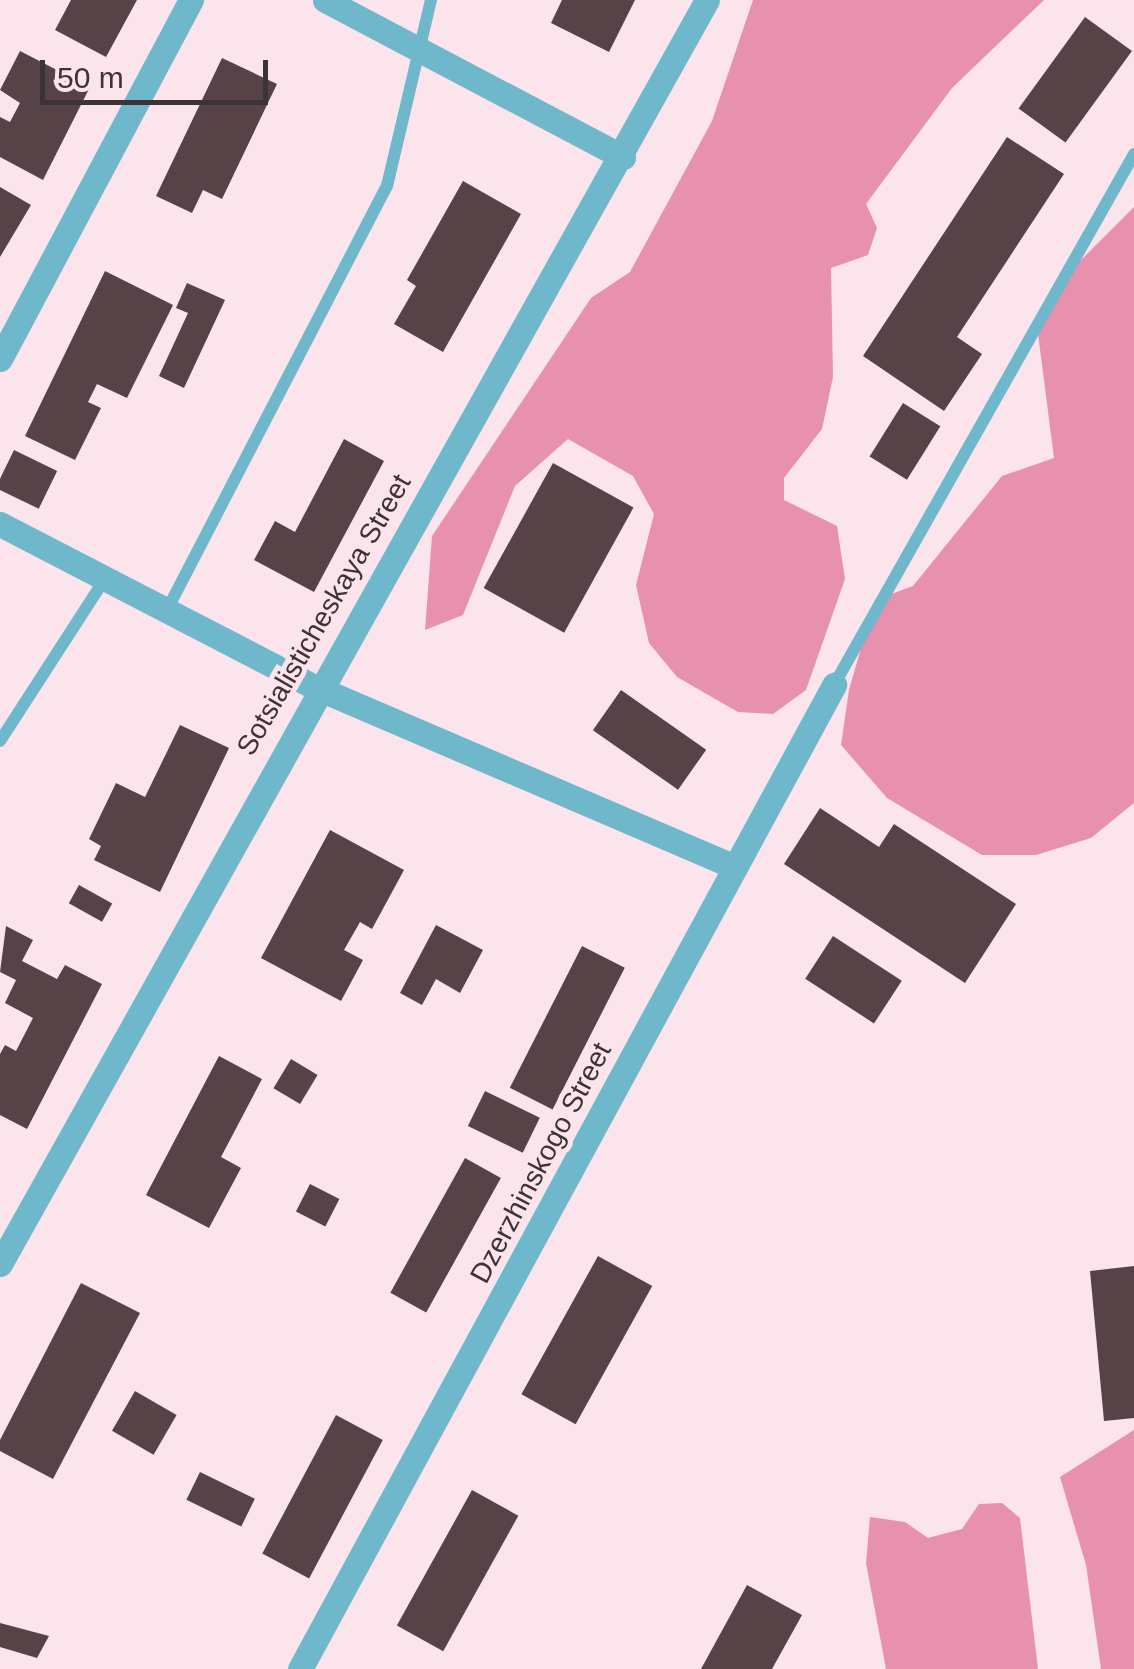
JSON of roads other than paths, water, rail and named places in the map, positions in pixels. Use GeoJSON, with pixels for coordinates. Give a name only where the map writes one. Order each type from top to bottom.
{"type":"FeatureCollection","features":[{"type":"Feature","properties":{"kind":"street"},"geometry":{"type":"LineString","coordinates":[[0,358],[190,0]]}},
{"type":"Feature","properties":{"kind":"street"},"geometry":{"type":"LineString","coordinates":[[324,0],[622,157]]}},
{"type":"Feature","properties":{"kind":"street","name":"Sotsialisticheskaya Street"},"geometry":{"type":"LineString","coordinates":[[0,1264],[315,687],[622,157],[707,0]]}},
{"type":"Feature","properties":{"kind":"street"},"geometry":{"type":"LineString","coordinates":[[0,524],[315,687],[735,867]]}},
{"type":"Feature","properties":{"kind":"street","name":"Dzerzhinskogo Street"},"geometry":{"type":"LineString","coordinates":[[300,1669],[834,685]]}},
{"type":"Feature","properties":{"kind":"lane"},"geometry":{"type":"LineString","coordinates":[[167,610],[387,186],[416,48],[431,0]]}},
{"type":"Feature","properties":{"kind":"lane"},"geometry":{"type":"LineString","coordinates":[[834,685],[1134,154]]}},
{"type":"Feature","properties":{"kind":"lane"},"geometry":{"type":"LineString","coordinates":[[0,741],[104,580]]}}]}
